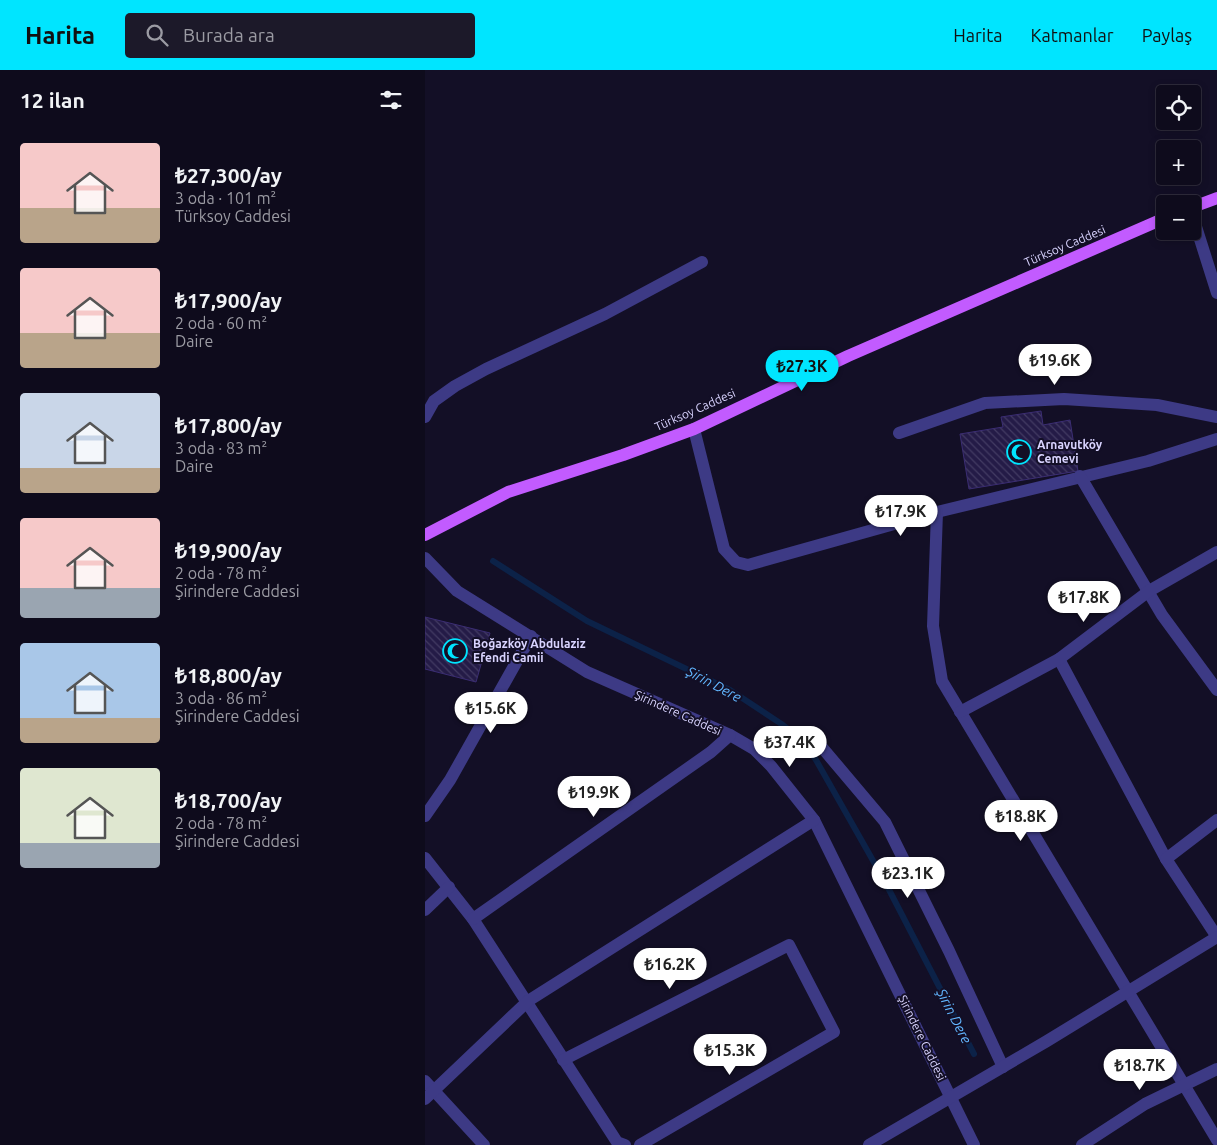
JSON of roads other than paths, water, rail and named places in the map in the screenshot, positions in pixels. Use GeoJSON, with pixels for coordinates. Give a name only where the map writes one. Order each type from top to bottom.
{"type":"FeatureCollection","features":[{"type":"Feature","properties":{"kind":"main road"},"geometry":{"type":"LineString","coordinates":[[1201,204],[1217,198]]}},
{"type":"Feature","properties":{"kind":"main road","name":"Türksoy Caddesi"},"geometry":{"type":"LineString","coordinates":[[425,535],[508,492],[623,455],[694,429],[875,344],[1156,222]]}},
{"type":"Feature","properties":{"kind":"street"},"geometry":{"type":"LineString","coordinates":[[1200,240],[1217,293]]}},
{"type":"Feature","properties":{"kind":"street"},"geometry":{"type":"LineString","coordinates":[[425,417],[434,401],[455,386],[486,369],[605,314],[702,262]]}},
{"type":"Feature","properties":{"kind":"street"},"geometry":{"type":"LineString","coordinates":[[899,433],[985,403],[1064,399],[1157,405],[1217,417]]}},
{"type":"Feature","properties":{"kind":"street"},"geometry":{"type":"LineString","coordinates":[[694,429],[724,549],[729,557],[741,564],[754,564],[937,512],[1148,461],[1217,439]]}},
{"type":"Feature","properties":{"kind":"street"},"geometry":{"type":"LineString","coordinates":[[1080,476],[1162,615],[1213,674],[1217,690]]}},
{"type":"Feature","properties":{"kind":"street"},"geometry":{"type":"LineString","coordinates":[[937,512],[933,626],[941,681],[1126,992],[1217,1140]]}},
{"type":"Feature","properties":{"kind":"street"},"geometry":{"type":"LineString","coordinates":[[960,712],[1059,659],[1149,591],[1217,552]]}},
{"type":"Feature","properties":{"kind":"street","name":"Şirindere Caddesi"},"geometry":{"type":"LineString","coordinates":[[425,558],[457,592],[587,672],[730,736],[754,750],[765,761],[814,820],[974,1145]]}},
{"type":"Feature","properties":{"kind":"street"},"geometry":{"type":"LineString","coordinates":[[425,816],[450,780],[531,636]]}},
{"type":"Feature","properties":{"kind":"street"},"geometry":{"type":"LineString","coordinates":[[869,1145],[1003,1067],[1217,937],[1166,859],[1059,659]]}},
{"type":"Feature","properties":{"kind":"street"},"geometry":{"type":"LineString","coordinates":[[809,732],[885,822],[949,951],[1003,1067]]}},
{"type":"Feature","properties":{"kind":"street"},"geometry":{"type":"LineString","coordinates":[[473,919],[703,758],[730,736]]}},
{"type":"Feature","properties":{"kind":"street"},"geometry":{"type":"LineString","coordinates":[[484,1145],[428,1090],[528,1002],[814,820]]}},
{"type":"Feature","properties":{"kind":"street"},"geometry":{"type":"LineString","coordinates":[[1166,859],[1217,820]]}},
{"type":"Feature","properties":{"kind":"street"},"geometry":{"type":"LineString","coordinates":[[425,858],[473,919],[617,1142],[625,1145]]}},
{"type":"Feature","properties":{"kind":"street"},"geometry":{"type":"LineString","coordinates":[[425,910],[449,887]]}},
{"type":"Feature","properties":{"kind":"street"},"geometry":{"type":"LineString","coordinates":[[563,1060],[789,945],[834,1032],[640,1145]]}},
{"type":"Feature","properties":{"kind":"street"},"geometry":{"type":"LineString","coordinates":[[1082,1145],[1145,1104],[1217,1069]]}},
{"type":"Feature","properties":{"kind":"waterway","name":"Şirin Dere"},"geometry":{"type":"LineString","coordinates":[[493,561],[587,621],[730,690],[802,740],[816,760],[884,880],[974,1054]]}},
{"type":"Feature","properties":{"kind":"place","name":"Arnavutköy Cemevi"},"geometry":{"type":"Point","coordinates":[1019,452]}},
{"type":"Feature","properties":{"kind":"place","name":"Boğazköy Abdulaziz Efendi Camii"},"geometry":{"type":"Point","coordinates":[455,651]}}]}
